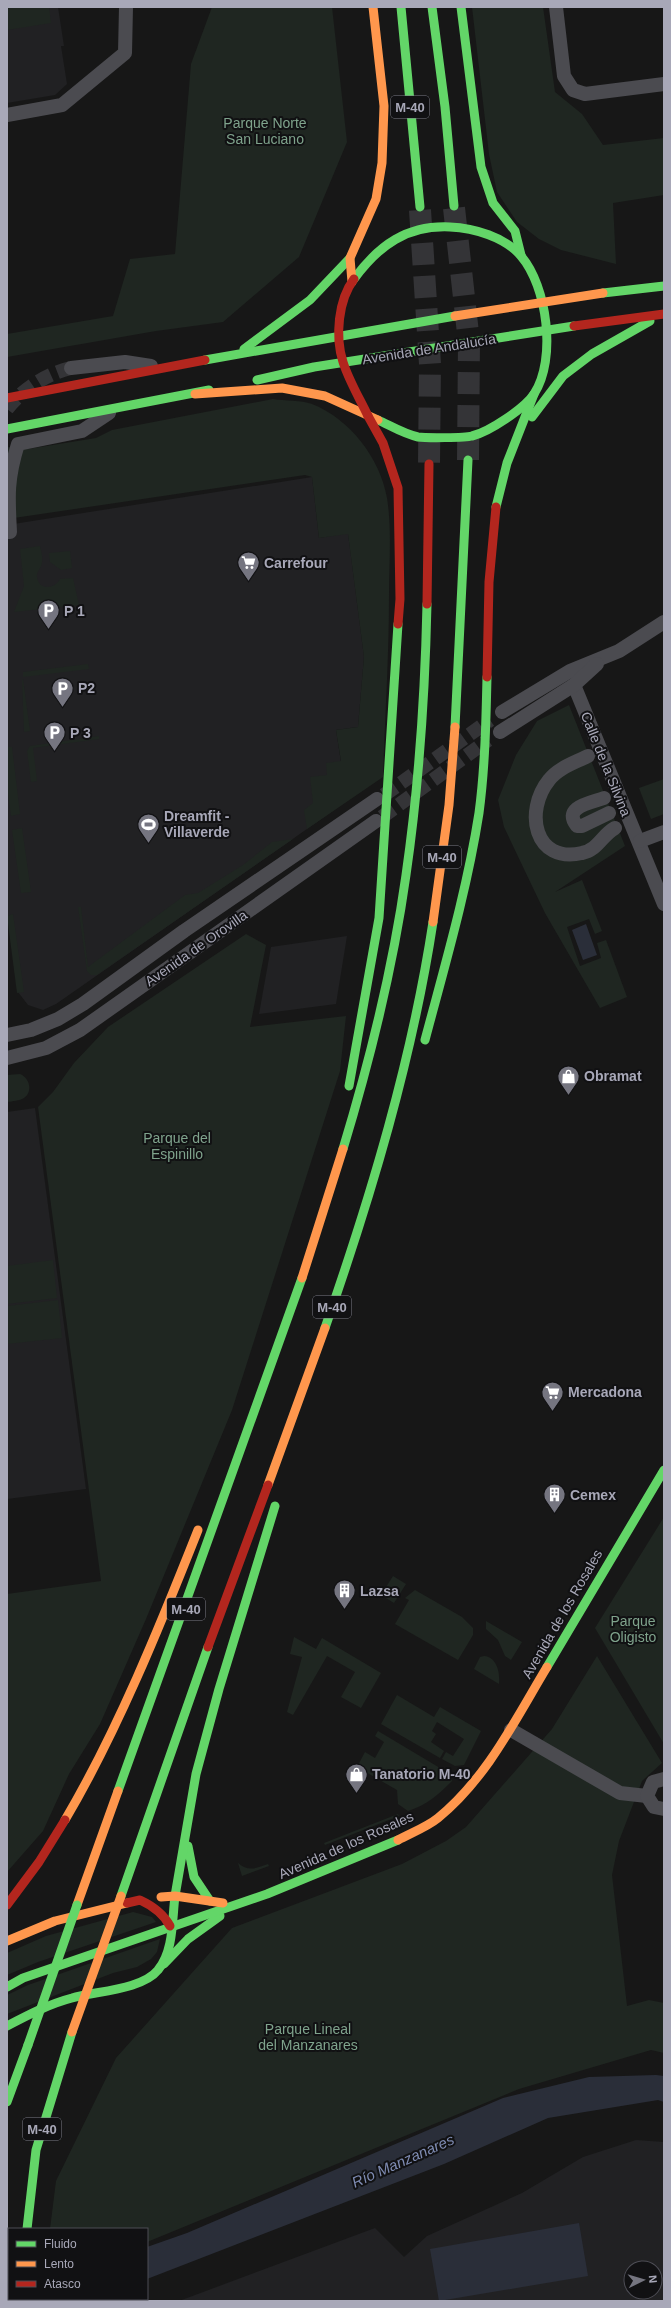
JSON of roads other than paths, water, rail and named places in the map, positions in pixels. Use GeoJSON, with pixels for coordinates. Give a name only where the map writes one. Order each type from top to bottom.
{"type":"FeatureCollection","features":[{"type":"Feature","properties":{"kind":"main road"},"geometry":{"type":"LineString","coordinates":[[352,282],[350,258],[376,199],[382,163],[384,106],[373,7]]}},
{"type":"Feature","properties":{"kind":"main road","name":"M-40"},"geometry":{"type":"LineString","coordinates":[[401,7],[420,207]]}},
{"type":"Feature","properties":{"kind":"main road","name":"M-40"},"geometry":{"type":"LineString","coordinates":[[432,7],[445,107],[454,206]]}},
{"type":"Feature","properties":{"kind":"main road"},"geometry":{"type":"LineString","coordinates":[[423,1047],[461,905],[479,811],[488,711],[490,573],[496,505],[508,458],[520,433],[546,355],[548,330],[542,301],[535,278],[521,255],[515,231],[493,202],[481,168],[462,7]]}},
{"type":"Feature","properties":{"kind":"main road"},"geometry":{"type":"LineString","coordinates":[[328,1205],[379,918],[400,599],[398,488],[386,449],[368,416],[343,362],[339,334],[342,306],[352,282],[369,259],[393,239],[432,226],[469,228],[495,237],[521,255]]}},
{"type":"Feature","properties":{"kind":"main road","name":"Avenida de Andalucía"},"geometry":{"type":"LineString","coordinates":[[238,353],[310,300],[350,258]]}},
{"type":"Feature","properties":{"kind":"main road","name":"Avenida de Andalucía"},"geometry":{"type":"LineString","coordinates":[[7,398],[339,334],[542,301],[664,286]]}},
{"type":"Feature","properties":{"kind":"main road"},"geometry":{"type":"LineString","coordinates":[[520,433],[563,376],[592,354],[662,315]]}},
{"type":"Feature","properties":{"kind":"main road","name":"Avenida de Andalucía"},"geometry":{"type":"LineString","coordinates":[[7,429],[196,394],[343,362],[548,330],[662,315]]}},
{"type":"Feature","properties":{"kind":"main road","name":"Avenida de Andalucía"},"geometry":{"type":"LineString","coordinates":[[196,394],[282,388],[325,396],[418,437],[472,436],[504,421],[534,394]]}},
{"type":"Feature","properties":{"kind":"main road","name":"M-40"},"geometry":{"type":"LineString","coordinates":[[27,2228],[36,2150],[72,2032],[121,1896],[205,1653],[311,1369],[353,1244],[398,1091],[418,1008],[436,902],[457,717],[468,460]]}},
{"type":"Feature","properties":{"kind":"main road","name":"M-40"},"geometry":{"type":"LineString","coordinates":[[7,2102],[77,1905],[162,1675],[291,1312],[328,1205],[366,1076],[397,934],[412,832],[422,731],[428,619],[429,464]]}},
{"type":"Feature","properties":{"kind":"main road"},"geometry":{"type":"LineString","coordinates":[[353,1244],[388,1165]]}},
{"type":"Feature","properties":{"kind":"main road"},"geometry":{"type":"LineString","coordinates":[[227,1459],[291,1312]]}},
{"type":"Feature","properties":{"kind":"main road"},"geometry":{"type":"LineString","coordinates":[[299,1428],[311,1369]]}},
{"type":"Feature","properties":{"kind":"main road","name":"Avenida de los Rosales"},"geometry":{"type":"LineString","coordinates":[[7,1987],[23,1978],[170,1926],[284,1888],[391,1844],[437,1819],[469,1790],[511,1730],[664,1470]]}},
{"type":"Feature","properties":{"kind":"main road"},"geometry":{"type":"LineString","coordinates":[[157,1971],[166,1953],[174,1896],[196,1774],[219,1688],[278,1495]]}},
{"type":"Feature","properties":{"kind":"main road"},"geometry":{"type":"LineString","coordinates":[[7,1904],[31,1876],[71,1810],[96,1762],[159,1630],[203,1518]]}},
{"type":"Feature","properties":{"kind":"main road"},"geometry":{"type":"LineString","coordinates":[[187,1825],[188,1853],[194,1877],[210,1901]]}},
{"type":"Feature","properties":{"kind":"main road"},"geometry":{"type":"LineString","coordinates":[[7,1941],[55,1921],[140,1900],[174,1896],[236,1905]]}},
{"type":"Feature","properties":{"kind":"main road"},"geometry":{"type":"LineString","coordinates":[[140,1900],[158,1911],[166,1919],[170,1926]]}},
{"type":"Feature","properties":{"kind":"main road"},"geometry":{"type":"LineString","coordinates":[[7,2026],[71,1998],[142,1980],[157,1971],[188,1939],[236,1905]]}},
{"type":"Feature","properties":{"kind":"street"},"geometry":{"type":"LineString","coordinates":[[7,115],[62,105],[125,53],[126,7]]}},
{"type":"Feature","properties":{"kind":"street"},"geometry":{"type":"LineString","coordinates":[[556,7],[564,76],[574,90],[585,94],[664,84]]}},
{"type":"Feature","properties":{"kind":"street","name":"Avenida de Andalucía"},"geometry":{"type":"LineString","coordinates":[[71,368],[125,362],[163,369]]}},
{"type":"Feature","properties":{"kind":"street","name":"Avenida de Andalucía"},"geometry":{"type":"LineString","coordinates":[[8,532],[7,488],[11,465],[18,444],[82,431],[115,409]]}},
{"type":"Feature","properties":{"kind":"street"},"geometry":{"type":"LineString","coordinates":[[502,712],[570,671],[604,658],[664,622]]}},
{"type":"Feature","properties":{"kind":"street"},"geometry":{"type":"LineString","coordinates":[[500,732],[574,685],[604,658]]}},
{"type":"Feature","properties":{"kind":"street","name":"Calle de la Silvina"},"geometry":{"type":"LineString","coordinates":[[574,685],[633,831],[640,841],[664,904]]}},
{"type":"Feature","properties":{"kind":"street"},"geometry":{"type":"LineString","coordinates":[[588,756],[555,773],[548,780],[540,794],[536,808],[535,822],[538,836],[551,849],[572,854],[594,849],[607,832],[615,828]]}},
{"type":"Feature","properties":{"kind":"street"},"geometry":{"type":"LineString","coordinates":[[604,798],[575,809],[572,814],[573,821],[577,826],[582,826],[609,812]]}},
{"type":"Feature","properties":{"kind":"street","name":"Avenida de Orovilla"},"geometry":{"type":"LineString","coordinates":[[7,1035],[31,1030],[58,1019],[83,1004],[184,931],[377,799]]}},
{"type":"Feature","properties":{"kind":"street","name":"Avenida de Orovilla"},"geometry":{"type":"LineString","coordinates":[[7,1058],[46,1048],[80,1030],[376,821]]}},
{"type":"Feature","properties":{"kind":"street"},"geometry":{"type":"LineString","coordinates":[[640,841],[664,832]]}},
{"type":"Feature","properties":{"kind":"street"},"geometry":{"type":"LineString","coordinates":[[511,1730],[620,1793],[648,1796]]}},
{"type":"Feature","properties":{"kind":"street"},"geometry":{"type":"LineString","coordinates":[[664,1779],[653,1782],[648,1790],[648,1796],[654,1807],[664,1809]]}},
{"type":"Feature","properties":{"kind":"water"},"geometry":{"type":"Polygon","coordinates":[[[586,924],[597,955],[583,960],[572,930],[586,924]]]}},
{"type":"Feature","properties":{"kind":"water","name":"Río Manzanares"},"geometry":{"type":"Polygon","coordinates":[[[664,2076],[664,2102],[658,2100],[548,2118],[444,2164],[148,2279],[148,2247],[187,2233],[503,2098],[589,2077],[664,2076]]]}},
{"type":"Feature","properties":{"kind":"water"},"geometry":{"type":"Polygon","coordinates":[[[579,2223],[588,2276],[439,2301],[430,2249],[579,2223]]]}},
{"type":"Feature","properties":{"kind":"water"},"geometry":{"type":"Polygon","coordinates":[[[7,2294],[8,2300],[94,2300],[91,2301],[7,2301],[7,2294]]]}},
{"type":"Feature","properties":{"kind":"tunnel"},"geometry":{"type":"LineString","coordinates":[[454,208],[469,342],[468,460]]}},
{"type":"Feature","properties":{"kind":"tunnel"},"geometry":{"type":"LineString","coordinates":[[420,210],[430,364],[429,464]]}},
{"type":"Feature","properties":{"kind":"tunnel"},"geometry":{"type":"LineString","coordinates":[[7,409],[20,395],[36,383],[53,374],[71,368]]}},
{"type":"Feature","properties":{"kind":"tunnel"},"geometry":{"type":"LineString","coordinates":[[384,795],[490,720]]}},
{"type":"Feature","properties":{"kind":"tunnel"},"geometry":{"type":"LineString","coordinates":[[382,817],[488,740]]}},
{"type":"Feature","properties":{"kind":"place","name":"Carrefour"},"geometry":{"type":"Point","coordinates":[249,582]}},
{"type":"Feature","properties":{"kind":"place","name":"P 1"},"geometry":{"type":"Point","coordinates":[48,630]}},
{"type":"Feature","properties":{"kind":"place","name":"P2"},"geometry":{"type":"Point","coordinates":[62,708]}},
{"type":"Feature","properties":{"kind":"place","name":"P 3"},"geometry":{"type":"Point","coordinates":[55,752]}},
{"type":"Feature","properties":{"kind":"place","name":"Dreamfit - Villaverde"},"geometry":{"type":"Point","coordinates":[149,844]}},
{"type":"Feature","properties":{"kind":"place","name":"Obramat"},"geometry":{"type":"Point","coordinates":[569,1096]}},
{"type":"Feature","properties":{"kind":"place","name":"Mercadona"},"geometry":{"type":"Point","coordinates":[553,1412]}},
{"type":"Feature","properties":{"kind":"place","name":"Cemex"},"geometry":{"type":"Point","coordinates":[555,1514]}},
{"type":"Feature","properties":{"kind":"place","name":"Lazsa"},"geometry":{"type":"Point","coordinates":[345,1610]}},
{"type":"Feature","properties":{"kind":"place","name":"Tanatorio M-40"},"geometry":{"type":"Point","coordinates":[357,1794]}},
{"type":"Feature","properties":{"kind":"park label","name":"Parque Norte San Luciano"},"geometry":{"type":"Point","coordinates":[265,132]}},
{"type":"Feature","properties":{"kind":"park label","name":"Parque del Espinillo"},"geometry":{"type":"Point","coordinates":[177,1146]}},
{"type":"Feature","properties":{"kind":"park label","name":"Parque Oligisto"},"geometry":{"type":"Point","coordinates":[633,1630]}},
{"type":"Feature","properties":{"kind":"park label","name":"Parque Lineal del Manzanares"},"geometry":{"type":"Point","coordinates":[308,2038]}}]}
